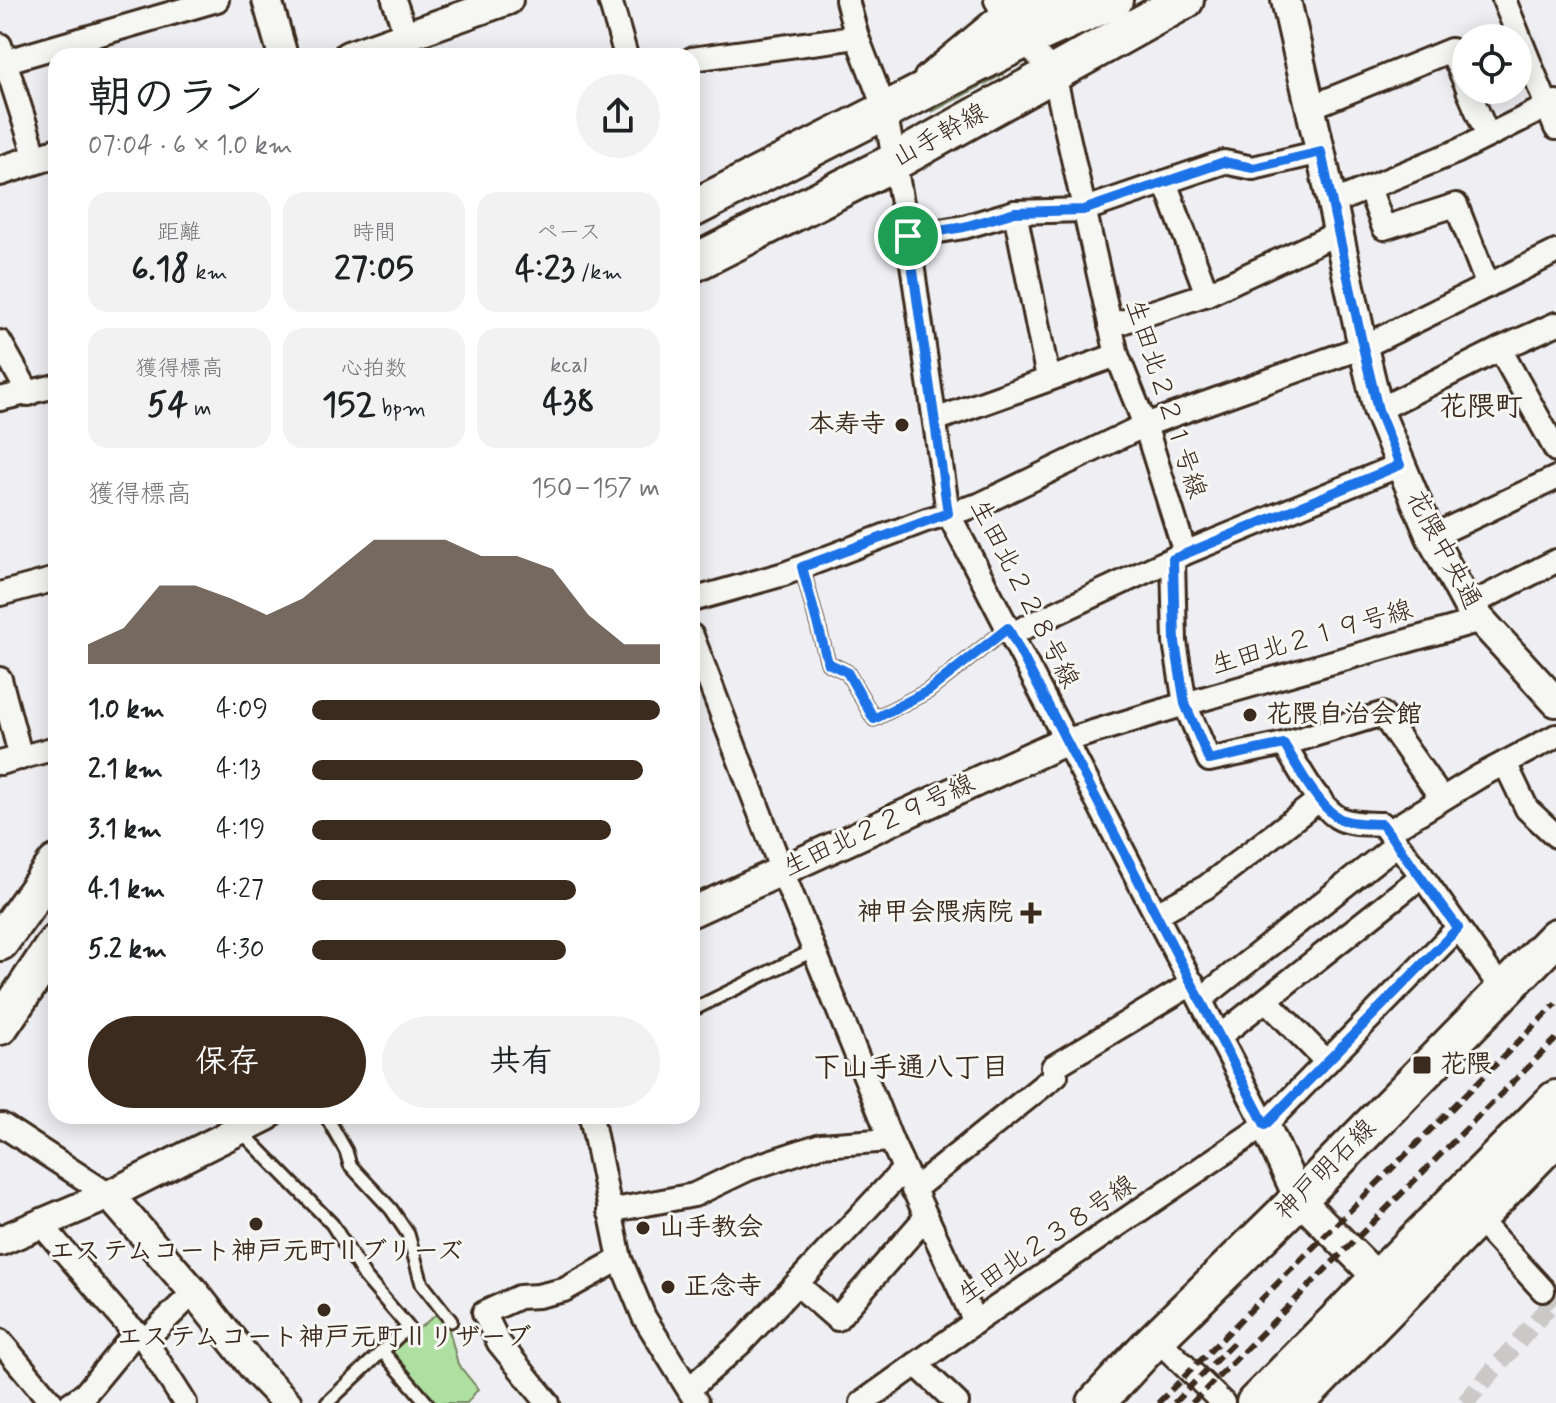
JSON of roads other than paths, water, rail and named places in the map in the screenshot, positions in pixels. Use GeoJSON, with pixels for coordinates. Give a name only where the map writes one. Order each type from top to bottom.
{"type":"FeatureCollection","features":[{"type":"Feature","properties":{"kind":"main road","name":"山手幹線"},"geometry":{"type":"LineString","coordinates":[[700,205],[885,110],[1012,16],[1114,0]]}},
{"type":"Feature","properties":{"kind":"main road","name":"山手幹線"},"geometry":{"type":"LineString","coordinates":[[700,260],[894,162],[1185,0]]}},
{"type":"Feature","properties":{"kind":"main road"},"geometry":{"type":"LineString","coordinates":[[0,942],[48,875]]}},
{"type":"Feature","properties":{"kind":"main road","name":"神戸明石線"},"geometry":{"type":"LineString","coordinates":[[1096,1403],[1556,937]]}},
{"type":"Feature","properties":{"kind":"main road"},"geometry":{"type":"LineString","coordinates":[[0,1026],[48,955]]}},
{"type":"Feature","properties":{"kind":"main road"},"geometry":{"type":"LineString","coordinates":[[1255,1403],[1556,1099]]}},
{"type":"Feature","properties":{"kind":"main road"},"geometry":{"type":"LineString","coordinates":[[1296,1403],[1556,1137]]}},
{"type":"Feature","properties":{"kind":"street"},"geometry":{"type":"LineString","coordinates":[[0,171],[46,155],[2,57],[217,0]]}},
{"type":"Feature","properties":{"kind":"street"},"geometry":{"type":"LineString","coordinates":[[267,0],[281,48]]}},
{"type":"Feature","properties":{"kind":"street"},"geometry":{"type":"LineString","coordinates":[[394,0],[407,37]]}},
{"type":"Feature","properties":{"kind":"street"},"geometry":{"type":"LineString","coordinates":[[373,48],[508,0]]}},
{"type":"Feature","properties":{"kind":"street"},"geometry":{"type":"LineString","coordinates":[[610,0],[624,48]]}},
{"type":"Feature","properties":{"kind":"street","name":"生田北２２８号線"},"geometry":{"type":"LineString","coordinates":[[847,0],[857,37],[885,110],[908,236],[948,513],[1265,1125]]}},
{"type":"Feature","properties":{"kind":"street"},"geometry":{"type":"LineString","coordinates":[[1054,74],[1012,16],[1055,0]]}},
{"type":"Feature","properties":{"kind":"street","name":"花隈中央通"},"geometry":{"type":"LineString","coordinates":[[1286,0],[1378,410],[1431,537],[1475,613],[1556,702]]}},
{"type":"Feature","properties":{"kind":"street"},"geometry":{"type":"LineString","coordinates":[[1504,0],[1552,104],[1556,128]]}},
{"type":"Feature","properties":{"kind":"street"},"geometry":{"type":"LineString","coordinates":[[700,58],[857,37]]}},
{"type":"Feature","properties":{"kind":"street"},"geometry":{"type":"LineString","coordinates":[[1311,107],[1451,50],[1452,52]]}},
{"type":"Feature","properties":{"kind":"street","name":"生田北２２１号線"},"geometry":{"type":"LineString","coordinates":[[1054,74],[1117,355],[1145,425],[1179,556],[1175,642],[1185,704],[1209,760],[1284,744]]}},
{"type":"Feature","properties":{"kind":"street"},"geometry":{"type":"LineString","coordinates":[[1474,104],[1488,136]]}},
{"type":"Feature","properties":{"kind":"street"},"geometry":{"type":"LineString","coordinates":[[1332,203],[1458,151],[1552,104]]}},
{"type":"Feature","properties":{"kind":"street"},"geometry":{"type":"LineString","coordinates":[[908,236],[964,227],[1015,212],[1083,210],[1224,162],[1253,168],[1321,152]]}},
{"type":"Feature","properties":{"kind":"street"},"geometry":{"type":"LineString","coordinates":[[1165,182],[1207,294]]}},
{"type":"Feature","properties":{"kind":"street"},"geometry":{"type":"LineString","coordinates":[[1369,188],[1384,228],[1456,205],[1488,286]]}},
{"type":"Feature","properties":{"kind":"street"},"geometry":{"type":"LineString","coordinates":[[1015,212],[1048,378]]}},
{"type":"Feature","properties":{"kind":"street"},"geometry":{"type":"LineString","coordinates":[[1110,326],[1207,294],[1338,233]]}},
{"type":"Feature","properties":{"kind":"street"},"geometry":{"type":"LineString","coordinates":[[700,598],[784,574],[948,513],[979,505],[1145,425],[1363,347],[1556,252]]}},
{"type":"Feature","properties":{"kind":"street"},"geometry":{"type":"LineString","coordinates":[[1378,410],[1556,324]]}},
{"type":"Feature","properties":{"kind":"street"},"geometry":{"type":"LineString","coordinates":[[0,342],[29,394]]}},
{"type":"Feature","properties":{"kind":"street"},"geometry":{"type":"LineString","coordinates":[[1500,349],[1556,450]]}},
{"type":"Feature","properties":{"kind":"street"},"geometry":{"type":"LineString","coordinates":[[935,420],[1117,355]]}},
{"type":"Feature","properties":{"kind":"street"},"geometry":{"type":"LineString","coordinates":[[0,399],[48,388]]}},
{"type":"Feature","properties":{"kind":"street"},"geometry":{"type":"LineString","coordinates":[[1010,631],[1179,556],[1400,465]]}},
{"type":"Feature","properties":{"kind":"street"},"geometry":{"type":"LineString","coordinates":[[1431,537],[1556,478]]}},
{"type":"Feature","properties":{"kind":"street","name":"生田北２１９号線"},"geometry":{"type":"LineString","coordinates":[[1067,740],[1475,613],[1556,561]]}},
{"type":"Feature","properties":{"kind":"street"},"geometry":{"type":"LineString","coordinates":[[0,594],[48,581]]}},
{"type":"Feature","properties":{"kind":"street"},"geometry":{"type":"LineString","coordinates":[[700,657],[782,871],[891,1140],[975,1322]]}},
{"type":"Feature","properties":{"kind":"street"},"geometry":{"type":"LineString","coordinates":[[0,679],[10,761],[48,750]]}},
{"type":"Feature","properties":{"kind":"street"},"geometry":{"type":"LineString","coordinates":[[1442,799],[1382,714],[1284,744],[1303,777],[1338,817],[1352,822],[1382,824],[1503,991]]}},
{"type":"Feature","properties":{"kind":"street"},"geometry":{"type":"LineString","coordinates":[[593,1124],[620,1259],[644,1317],[692,1398],[797,1284],[908,1180],[1056,1075],[1053,1067],[1197,991],[1442,799],[1556,736]]}},
{"type":"Feature","properties":{"kind":"street","name":"生田北２２９号線"},"geometry":{"type":"LineString","coordinates":[[700,908],[1067,740]]}},
{"type":"Feature","properties":{"kind":"street"},"geometry":{"type":"LineString","coordinates":[[1505,763],[1527,809],[1556,836]]}},
{"type":"Feature","properties":{"kind":"street"},"geometry":{"type":"LineString","coordinates":[[1157,914],[1206,887],[1320,799]]}},
{"type":"Feature","properties":{"kind":"street"},"geometry":{"type":"LineString","coordinates":[[1220,1036],[1422,876]]}},
{"type":"Feature","properties":{"kind":"street","name":"生田北２３８号線"},"geometry":{"type":"LineString","coordinates":[[862,1403],[975,1322],[1265,1125],[1458,928]]}},
{"type":"Feature","properties":{"kind":"street"},"geometry":{"type":"LineString","coordinates":[[1266,1000],[1327,1062]]}},
{"type":"Feature","properties":{"kind":"street"},"geometry":{"type":"LineString","coordinates":[[0,1241],[109,1195],[250,1124]]}},
{"type":"Feature","properties":{"kind":"street"},"geometry":{"type":"LineString","coordinates":[[2,1125],[109,1195],[194,1292],[258,1373],[287,1403]]}},
{"type":"Feature","properties":{"kind":"street"},"geometry":{"type":"LineString","coordinates":[[1265,1125],[1299,1199],[1379,1279]]}},
{"type":"Feature","properties":{"kind":"street"},"geometry":{"type":"LineString","coordinates":[[609,1211],[694,1195],[748,1169],[821,1145],[891,1140]]}},
{"type":"Feature","properties":{"kind":"street"},"geometry":{"type":"LineString","coordinates":[[797,1284],[837,1319],[926,1217]]}},
{"type":"Feature","properties":{"kind":"street"},"geometry":{"type":"LineString","coordinates":[[1476,1217],[1543,1290]]}},
{"type":"Feature","properties":{"kind":"street"},"geometry":{"type":"LineString","coordinates":[[40,1223],[125,1322],[141,1336],[185,1403]]}},
{"type":"Feature","properties":{"kind":"street"},"geometry":{"type":"LineString","coordinates":[[548,1403],[499,1343],[484,1313],[519,1297],[564,1290],[620,1259]]}},
{"type":"Feature","properties":{"kind":"street"},"geometry":{"type":"LineString","coordinates":[[71,1403],[85,1394],[141,1336],[194,1292]]}},
{"type":"Feature","properties":{"kind":"street"},"geometry":{"type":"LineString","coordinates":[[1157,1339],[1223,1403]]}},
{"type":"Feature","properties":{"kind":"street"},"geometry":{"type":"LineString","coordinates":[[0,1341],[52,1403]]}},
{"type":"Feature","properties":{"kind":"street"},"geometry":{"type":"LineString","coordinates":[[916,1364],[957,1403]]}},
{"type":"Feature","properties":{"kind":"lane"},"geometry":{"type":"LineString","coordinates":[[802,567],[828,663],[847,672],[874,719],[928,691],[1010,631]]}},
{"type":"Feature","properties":{"kind":"lane"},"geometry":{"type":"LineString","coordinates":[[700,1006],[814,950]]}},
{"type":"Feature","properties":{"kind":"lane"},"geometry":{"type":"LineString","coordinates":[[331,1124],[350,1165],[391,1209],[408,1234],[422,1284],[451,1321]]}},
{"type":"Feature","properties":{"kind":"lane"},"geometry":{"type":"LineString","coordinates":[[240,1129],[332,1224],[365,1277],[408,1327],[327,1403]]}},
{"type":"Feature","properties":{"kind":"lane"},"geometry":{"type":"LineString","coordinates":[[382,1351],[427,1403]]}},
{"type":"Feature","properties":{"kind":"tunnel"},"geometry":{"type":"LineString","coordinates":[[1543,1290],[1556,1304]]}},
{"type":"Feature","properties":{"kind":"tunnel"},"geometry":{"type":"LineString","coordinates":[[1465,1403],[1556,1298]]}},
{"type":"Feature","properties":{"kind":"railway"},"geometry":{"type":"LineString","coordinates":[[1158,1403],[1556,1004]]}},
{"type":"Feature","properties":{"kind":"railway"},"geometry":{"type":"LineString","coordinates":[[1192,1403],[1556,1039]]}},
{"type":"Feature","properties":{"kind":"railway"},"geometry":{"type":"LineString","coordinates":[[1174,1403],[1236,1340]]}},
{"type":"Feature","properties":{"kind":"place","name":"本寿寺"},"geometry":{"type":"Point","coordinates":[902,425]}},
{"type":"Feature","properties":{"kind":"place","name":"花隈自治会館"},"geometry":{"type":"Point","coordinates":[1250,715]}},
{"type":"Feature","properties":{"kind":"place","name":"神甲会隈病院"},"geometry":{"type":"Point","coordinates":[1031,913]}},
{"type":"Feature","properties":{"kind":"place","name":"花隈"},"geometry":{"type":"Point","coordinates":[1422,1065]}},
{"type":"Feature","properties":{"kind":"place","name":"エステムコート神戸元町Ⅱブリーズ"},"geometry":{"type":"Point","coordinates":[256,1224]}},
{"type":"Feature","properties":{"kind":"place","name":"山手教会"},"geometry":{"type":"Point","coordinates":[643,1228]}},
{"type":"Feature","properties":{"kind":"place","name":"正念寺"},"geometry":{"type":"Point","coordinates":[668,1287]}},
{"type":"Feature","properties":{"kind":"place","name":"エステムコート神戸元町Ⅱリザーブ"},"geometry":{"type":"Point","coordinates":[324,1310]}},
{"type":"Feature","properties":{"kind":"district","name":"花隈町"},"geometry":{"type":"Point","coordinates":[1481,407]}},
{"type":"Feature","properties":{"kind":"district","name":"下山手通八丁目"},"geometry":{"type":"Point","coordinates":[911,1068]}}]}
